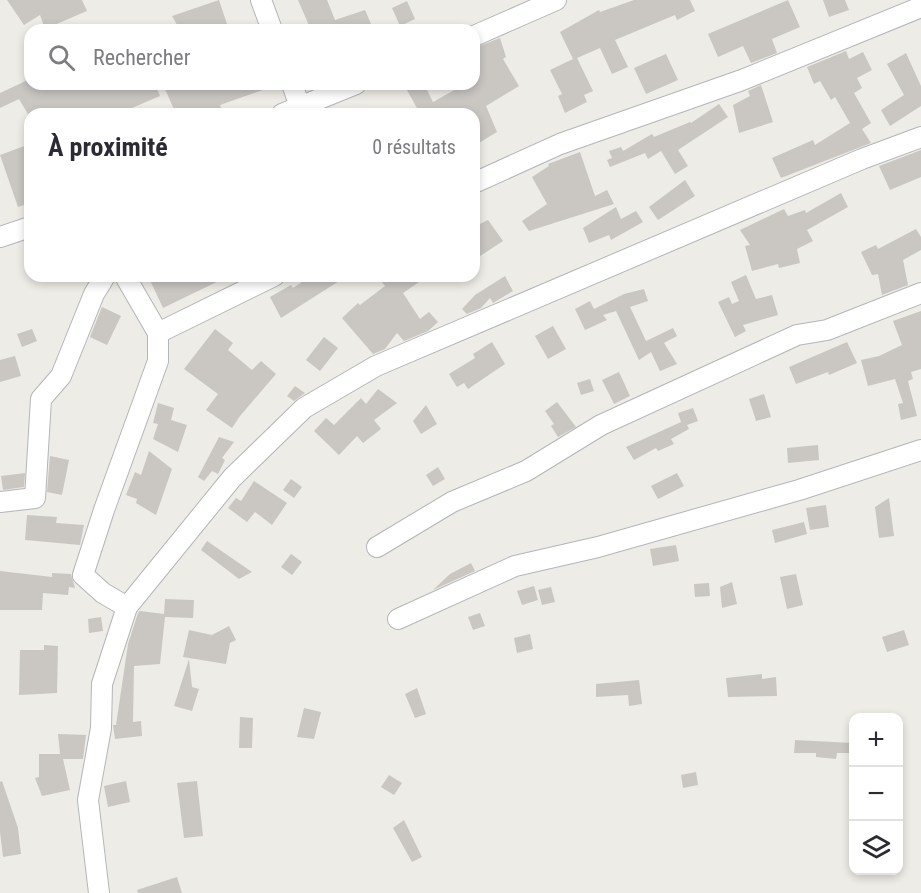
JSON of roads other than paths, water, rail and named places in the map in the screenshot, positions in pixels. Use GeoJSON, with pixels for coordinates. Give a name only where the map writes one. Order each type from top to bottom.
{"type":"FeatureCollection","features":[{"type":"Feature","properties":{"kind":"street"},"geometry":{"type":"LineString","coordinates":[[261,0],[270,24]]}},
{"type":"Feature","properties":{"kind":"street"},"geometry":{"type":"LineString","coordinates":[[480,33],[556,0]]}},
{"type":"Feature","properties":{"kind":"street"},"geometry":{"type":"LineString","coordinates":[[480,180],[560,144],[742,80],[921,7]]}},
{"type":"Feature","properties":{"kind":"street"},"geometry":{"type":"LineString","coordinates":[[291,90],[291,108]]}},
{"type":"Feature","properties":{"kind":"street"},"geometry":{"type":"LineString","coordinates":[[296,108],[341,90]]}},
{"type":"Feature","properties":{"kind":"street"},"geometry":{"type":"LineString","coordinates":[[99,893],[88,800],[101,728],[102,684],[127,607],[232,478],[304,408],[376,366],[862,159],[921,137]]}},
{"type":"Feature","properties":{"kind":"street"},"geometry":{"type":"LineString","coordinates":[[0,237],[24,229]]}},
{"type":"Feature","properties":{"kind":"street"},"geometry":{"type":"LineString","coordinates":[[0,502],[35,498],[41,399],[50,392],[61,376],[94,294],[101,282]]}},
{"type":"Feature","properties":{"kind":"street"},"geometry":{"type":"LineString","coordinates":[[127,607],[103,593],[83,575],[158,361],[158,333],[128,282]]}},
{"type":"Feature","properties":{"kind":"street"},"geometry":{"type":"LineString","coordinates":[[158,333],[262,282]]}},
{"type":"Feature","properties":{"kind":"street"},"geometry":{"type":"LineString","coordinates":[[377,547],[452,502],[526,471],[612,420],[797,334],[827,330],[921,293]]}},
{"type":"Feature","properties":{"kind":"street"},"geometry":{"type":"LineString","coordinates":[[398,619],[515,566],[598,548],[799,490],[921,450]]}}]}
